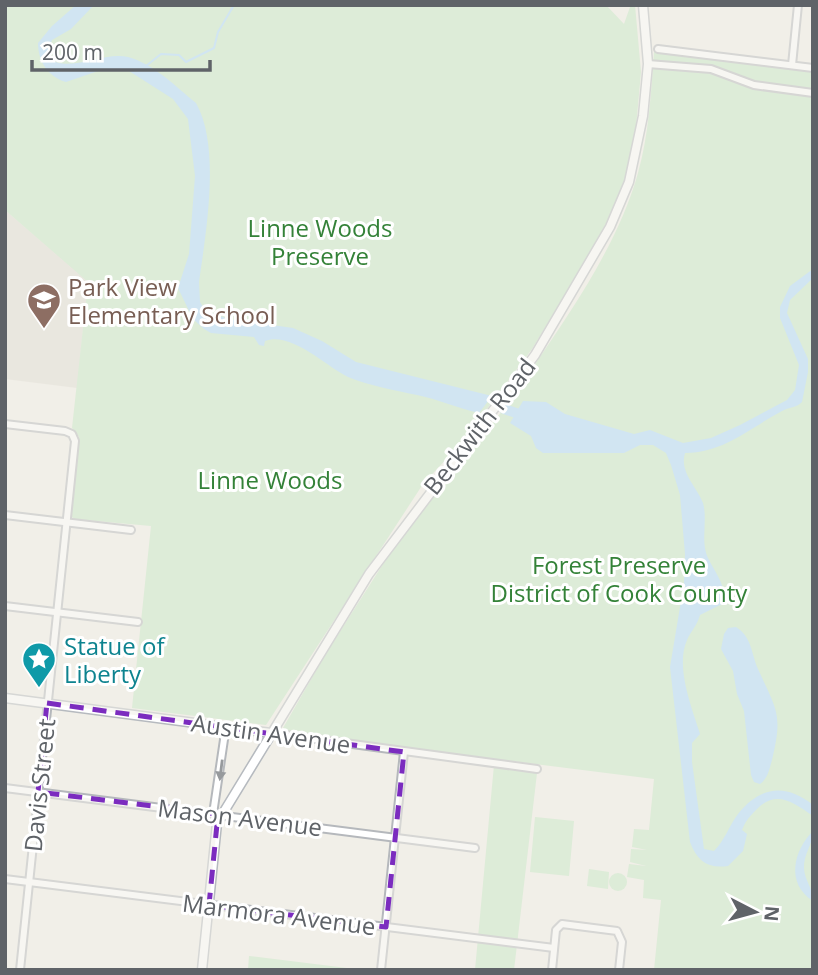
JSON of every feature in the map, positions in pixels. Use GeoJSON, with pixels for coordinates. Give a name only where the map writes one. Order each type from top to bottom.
{"type":"FeatureCollection","features":[{"type":"Feature","properties":{"kind":"street","name":"Beckwith Road"},"geometry":{"type":"LineString","coordinates":[[202,970],[217,814],[271,733],[369,573],[535,355],[591,263],[621,202],[639,143],[648,64],[643,5]]}},
{"type":"Feature","properties":{"kind":"street"},"geometry":{"type":"LineString","coordinates":[[792,65],[798,5]]}},
{"type":"Feature","properties":{"kind":"street"},"geometry":{"type":"LineString","coordinates":[[658,49],[813,68]]}},
{"type":"Feature","properties":{"kind":"street"},"geometry":{"type":"LineString","coordinates":[[648,64],[711,69],[754,85],[813,93]]}},
{"type":"Feature","properties":{"kind":"street","name":"Davis Street"},"geometry":{"type":"LineString","coordinates":[[5,424],[72,434],[75,441],[20,970]]}},
{"type":"Feature","properties":{"kind":"street"},"geometry":{"type":"LineString","coordinates":[[5,515],[131,530]]}},
{"type":"Feature","properties":{"kind":"street"},"geometry":{"type":"LineString","coordinates":[[5,606],[138,622]]}},
{"type":"Feature","properties":{"kind":"street","name":"Austin Avenue"},"geometry":{"type":"LineString","coordinates":[[5,698],[537,769]]}},
{"type":"Feature","properties":{"kind":"street"},"geometry":{"type":"LineString","coordinates":[[217,814],[226,726]]}},
{"type":"Feature","properties":{"kind":"street"},"geometry":{"type":"LineString","coordinates":[[381,970],[404,752]]}},
{"type":"Feature","properties":{"kind":"street","name":"Mason Avenue"},"geometry":{"type":"LineString","coordinates":[[5,788],[475,848]]}},
{"type":"Feature","properties":{"kind":"street","name":"Marmora Avenue"},"geometry":{"type":"LineString","coordinates":[[5,879],[554,948]]}},
{"type":"Feature","properties":{"kind":"street"},"geometry":{"type":"LineString","coordinates":[[552,970],[559,925],[613,929],[620,934],[619,970]]}},
{"type":"Feature","properties":{"kind":"highlighted area"},"geometry":{"type":"Polygon","coordinates":[[[47,703],[404,752],[386,927],[209,905],[218,814],[38,792],[47,703]]]}},
{"type":"Feature","properties":{"kind":"shaded area","name":"Park View Elementary School"},"geometry":{"type":"Polygon","coordinates":[[[5,210],[88,281],[77,388],[5,379],[5,210]]]}},
{"type":"Feature","properties":{"kind":"green space","name":"Linne Woods Preserve"},"geometry":{"type":"Polygon","coordinates":[[[5,5],[606,5],[624,24],[630,7],[614,5],[635,5],[641,72],[635,138],[623,185],[598,241],[532,349],[463,441],[423,484],[266,725],[132,708],[151,526],[74,519],[71,516],[79,437],[72,428],[88,282],[5,210],[5,5]]]}},
{"type":"Feature","properties":{"kind":"green space","name":"Forest Preserve District of Cook County"},"geometry":{"type":"Polygon","coordinates":[[[654,52],[813,72],[813,970],[654,970],[661,900],[643,898],[644,880],[627,877],[629,864],[646,866],[630,862],[631,849],[647,850],[632,847],[634,829],[649,830],[654,779],[289,733],[283,728],[325,655],[406,528],[531,376],[531,370],[578,300],[606,251],[619,225],[642,158],[654,52]]]}},
{"type":"Feature","properties":{"kind":"green space"},"geometry":{"type":"Polygon","coordinates":[[[494,765],[537,773],[514,970],[475,970],[494,765]]]}},
{"type":"Feature","properties":{"kind":"green space"},"geometry":{"type":"Polygon","coordinates":[[[535,817],[574,821],[569,876],[530,872],[535,817]]]}},
{"type":"Feature","properties":{"kind":"green space"},"geometry":{"type":"Polygon","coordinates":[[[589,869],[609,872],[608,889],[587,886],[589,869]]]}},
{"type":"Feature","properties":{"kind":"green space"},"geometry":{"type":"Polygon","coordinates":[[[618,873],[624,876],[627,882],[624,888],[618,891],[612,888],[609,882],[612,876],[618,873]]]}},
{"type":"Feature","properties":{"kind":"green space"},"geometry":{"type":"Polygon","coordinates":[[[249,956],[363,970],[248,970],[249,956]]]}},
{"type":"Feature","properties":{"kind":"water"},"geometry":{"type":"Polygon","coordinates":[[[76,5],[94,5],[71,29],[52,40],[49,48],[52,60],[68,64],[119,56],[138,60],[196,103],[204,121],[208,142],[210,190],[199,282],[200,302],[205,310],[228,319],[293,328],[322,341],[356,362],[492,396],[479,413],[348,377],[286,341],[275,339],[265,341],[264,346],[259,345],[254,337],[211,333],[193,319],[178,288],[189,254],[195,176],[188,119],[173,99],[129,71],[104,69],[66,82],[49,72],[42,62],[38,43],[52,26],[76,5]]]}},
{"type":"Feature","properties":{"kind":"water"},"geometry":{"type":"Polygon","coordinates":[[[813,269],[813,278],[790,300],[787,313],[808,359],[802,402],[724,444],[699,452],[685,453],[686,473],[703,503],[706,552],[722,585],[724,597],[724,603],[700,615],[687,640],[683,662],[689,700],[700,734],[692,743],[692,762],[704,849],[714,851],[738,814],[764,793],[793,793],[813,805],[813,816],[784,800],[770,800],[762,804],[743,827],[742,830],[747,834],[743,851],[728,866],[709,865],[700,859],[690,842],[670,667],[684,583],[685,554],[680,495],[666,453],[653,445],[640,445],[624,453],[543,453],[536,448],[531,436],[510,423],[523,401],[546,402],[565,414],[634,434],[650,430],[683,443],[711,438],[740,425],[787,400],[795,390],[799,365],[780,318],[780,307],[790,286],[813,269]]]}},
{"type":"Feature","properties":{"kind":"water"},"geometry":{"type":"Polygon","coordinates":[[[736,627],[748,640],[776,713],[777,732],[772,760],[767,776],[760,784],[754,782],[751,775],[744,711],[737,694],[733,671],[721,649],[728,628],[736,627]]]}},
{"type":"Feature","properties":{"kind":"water"},"geometry":{"type":"Polygon","coordinates":[[[813,831],[804,869],[813,901],[804,894],[799,885],[795,866],[801,847],[813,831]]]}},
{"type":"Feature","properties":{"kind":"waterway"},"geometry":{"type":"LineString","coordinates":[[146,66],[161,54],[179,55],[186,62],[214,48],[218,32],[234,5]]}},
{"type":"Feature","properties":{"kind":"waterway"},"geometry":{"type":"LineString","coordinates":[[504,409],[528,417]]}},
{"type":"Feature","properties":{"kind":"place","name":"Park View Elementary School"},"geometry":{"type":"Point","coordinates":[44,330]}},
{"type":"Feature","properties":{"kind":"place","name":"Statue of Liberty"},"geometry":{"type":"Point","coordinates":[39,689]}},
{"type":"Feature","properties":{"kind":"park label","name":"Linne Woods"},"geometry":{"type":"Point","coordinates":[270,479]}}]}
